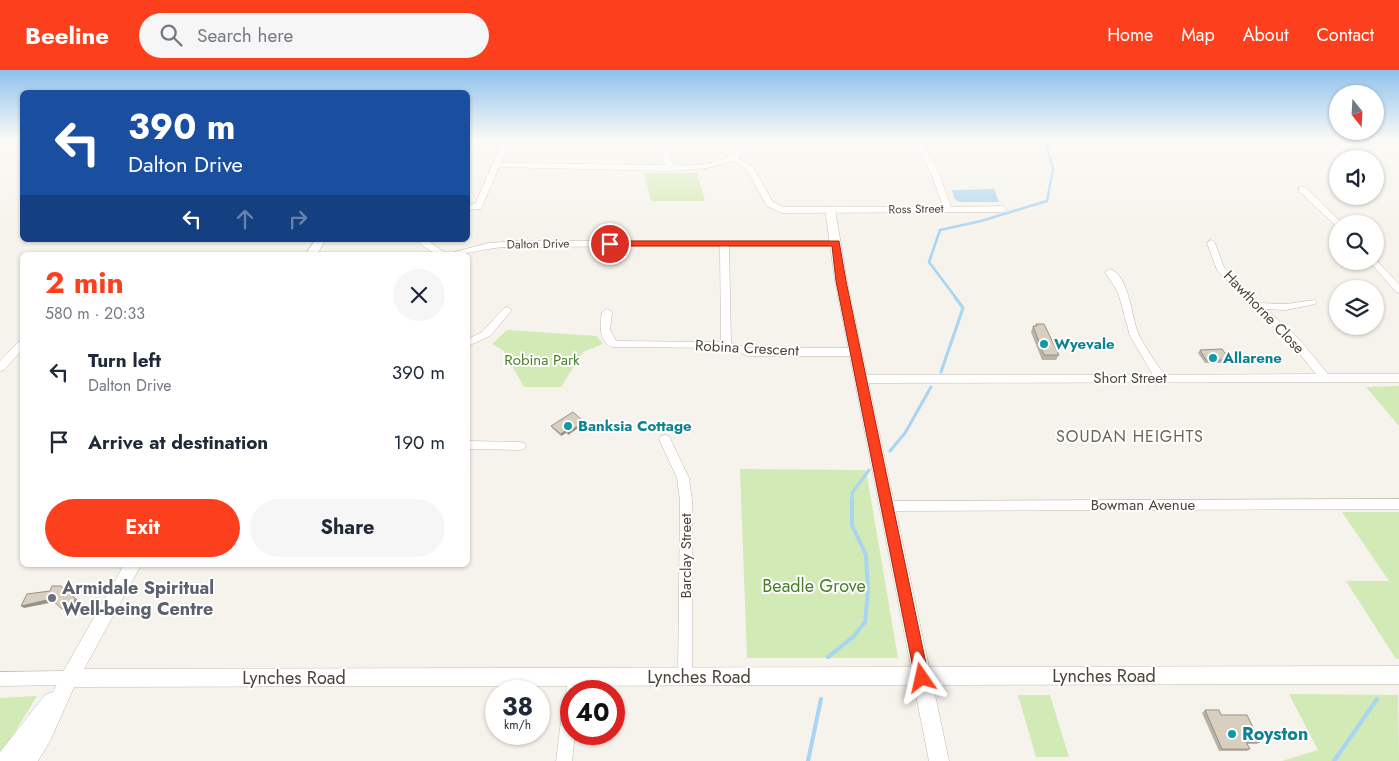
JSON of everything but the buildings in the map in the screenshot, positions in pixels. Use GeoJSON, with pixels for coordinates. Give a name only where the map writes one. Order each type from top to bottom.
{"type":"FeatureCollection","features":[{"type":"Feature","properties":{"kind":"street"},"geometry":{"type":"LineString","coordinates":[[470,207],[478,207],[494,171]]}},
{"type":"Feature","properties":{"kind":"street","name":"Ross Street"},"geometry":{"type":"LineString","coordinates":[[751,171],[774,207],[782,210],[1003,209]]}},
{"type":"Feature","properties":{"kind":"street"},"geometry":{"type":"LineString","coordinates":[[934,171],[948,209]]}},
{"type":"Feature","properties":{"kind":"street"},"geometry":{"type":"LineString","coordinates":[[1302,189],[1329,215]]}},
{"type":"Feature","properties":{"kind":"street"},"geometry":{"type":"LineString","coordinates":[[830,209],[841,281],[939,761]]}},
{"type":"Feature","properties":{"kind":"street"},"geometry":{"type":"LineString","coordinates":[[424,242],[439,252]]}},
{"type":"Feature","properties":{"kind":"street","name":"Dalton Drive"},"geometry":{"type":"LineString","coordinates":[[463,252],[488,246],[516,244],[836,243]]}},
{"type":"Feature","properties":{"kind":"street","name":"Hawthorne Close"},"geometry":{"type":"LineString","coordinates":[[1211,243],[1220,268],[1256,306],[1295,341],[1325,378]]}},
{"type":"Feature","properties":{"kind":"street"},"geometry":{"type":"LineString","coordinates":[[724,244],[726,345]]}},
{"type":"Feature","properties":{"kind":"street"},"geometry":{"type":"LineString","coordinates":[[1381,270],[1399,290]]}},
{"type":"Feature","properties":{"kind":"street"},"geometry":{"type":"LineString","coordinates":[[1110,272],[1118,280],[1127,302],[1132,330],[1160,378]]}},
{"type":"Feature","properties":{"kind":"street"},"geometry":{"type":"LineString","coordinates":[[1256,306],[1286,307],[1312,302]]}},
{"type":"Feature","properties":{"kind":"street"},"geometry":{"type":"LineString","coordinates":[[470,342],[486,334],[507,310]]}},
{"type":"Feature","properties":{"kind":"street","name":"Robina Crescent"},"geometry":{"type":"LineString","coordinates":[[607,312],[604,330],[606,337],[614,344],[726,345],[748,352],[856,352]]}},
{"type":"Feature","properties":{"kind":"street"},"geometry":{"type":"LineString","coordinates":[[0,367],[20,346]]}},
{"type":"Feature","properties":{"kind":"street","name":"Short Street"},"geometry":{"type":"LineString","coordinates":[[862,378],[1399,378]]}},
{"type":"Feature","properties":{"kind":"street","name":"Barclay Street"},"geometry":{"type":"LineString","coordinates":[[666,439],[683,478],[686,500],[685,677]]}},
{"type":"Feature","properties":{"kind":"street"},"geometry":{"type":"LineString","coordinates":[[470,445],[520,446]]}},
{"type":"Feature","properties":{"kind":"street","name":"Bowman Avenue"},"geometry":{"type":"LineString","coordinates":[[887,506],[1399,504]]}},
{"type":"Feature","properties":{"kind":"street"},"geometry":{"type":"LineString","coordinates":[[27,761],[43,734],[69,678],[132,567]]}},
{"type":"Feature","properties":{"kind":"street","name":"Lynches Road"},"geometry":{"type":"LineString","coordinates":[[625,681],[685,677],[922,678],[1399,675]]}},
{"type":"Feature","properties":{"kind":"street"},"geometry":{"type":"LineString","coordinates":[[5,761],[69,678]]}},
{"type":"Feature","properties":{"kind":"street","name":"Lynches Road"},"geometry":{"type":"LineString","coordinates":[[0,679],[69,678],[560,684]]}},
{"type":"Feature","properties":{"kind":"street"},"geometry":{"type":"LineString","coordinates":[[564,761],[566,745]]}},
{"type":"Feature","properties":{"kind":"green space"},"geometry":{"type":"Polygon","coordinates":[[[644,173],[697,173],[705,201],[651,201],[644,173]]]}},
{"type":"Feature","properties":{"kind":"green space","name":"Robina Park"},"geometry":{"type":"Polygon","coordinates":[[[507,330],[597,336],[603,344],[583,352],[561,387],[524,387],[503,350],[492,344],[507,330]]]}},
{"type":"Feature","properties":{"kind":"green space"},"geometry":{"type":"Polygon","coordinates":[[[1399,386],[1399,426],[1366,387],[1399,386]]]}},
{"type":"Feature","properties":{"kind":"green space","name":"Beadle Grove"},"geometry":{"type":"Polygon","coordinates":[[[740,469],[866,470],[898,658],[747,658],[740,469]]]}},
{"type":"Feature","properties":{"kind":"green space"},"geometry":{"type":"Polygon","coordinates":[[[1342,512],[1399,512],[1399,659],[1396,659],[1346,581],[1389,581],[1342,512]]]}},
{"type":"Feature","properties":{"kind":"green space"},"geometry":{"type":"Polygon","coordinates":[[[1289,694],[1398,695],[1399,761],[1282,761],[1318,750],[1289,694]]]}},
{"type":"Feature","properties":{"kind":"green space"},"geometry":{"type":"Polygon","coordinates":[[[1018,695],[1050,695],[1069,757],[1036,757],[1018,695]]]}},
{"type":"Feature","properties":{"kind":"green space"},"geometry":{"type":"Polygon","coordinates":[[[37,696],[0,756],[0,698],[37,696]]]}},
{"type":"Feature","properties":{"kind":"water"},"geometry":{"type":"Polygon","coordinates":[[[994,189],[999,202],[959,202],[954,198],[952,190],[994,189]]]}},
{"type":"Feature","properties":{"kind":"waterway"},"geometry":{"type":"LineString","coordinates":[[956,298],[929,262],[940,230],[981,221],[1047,201],[1053,171]]}},
{"type":"Feature","properties":{"kind":"waterway"},"geometry":{"type":"LineString","coordinates":[[941,372],[963,308],[955,297]]}},
{"type":"Feature","properties":{"kind":"waterway"},"geometry":{"type":"LineString","coordinates":[[890,451],[905,433],[931,387]]}},
{"type":"Feature","properties":{"kind":"waterway"},"geometry":{"type":"LineString","coordinates":[[828,657],[853,637],[865,622],[868,591],[866,555],[852,525],[852,493],[869,470]]}},
{"type":"Feature","properties":{"kind":"waterway"},"geometry":{"type":"LineString","coordinates":[[808,761],[821,699]]}},
{"type":"Feature","properties":{"kind":"waterway"},"geometry":{"type":"LineString","coordinates":[[1334,761],[1377,699]]}},
{"type":"Feature","properties":{"kind":"place","name":"Wyevale"},"geometry":{"type":"Point","coordinates":[1044,344]}},
{"type":"Feature","properties":{"kind":"place","name":"Allarene"},"geometry":{"type":"Point","coordinates":[1213,358]}},
{"type":"Feature","properties":{"kind":"place","name":"Banksia Cottage"},"geometry":{"type":"Point","coordinates":[568,426]}},
{"type":"Feature","properties":{"kind":"place","name":"Armidale Spiritual Well-being Centre"},"geometry":{"type":"Point","coordinates":[52,598]}},
{"type":"Feature","properties":{"kind":"place","name":"Royston"},"geometry":{"type":"Point","coordinates":[1232,734]}},
{"type":"Feature","properties":{"kind":"district","name":"SOUDAN HEIGHTS"},"geometry":{"type":"Point","coordinates":[1130,436]}},
{"type":"Feature","properties":{"kind":"route"},"geometry":{"type":"LineString","coordinates":[[610,244],[836,243],[841,281],[922,678]]}}]}
